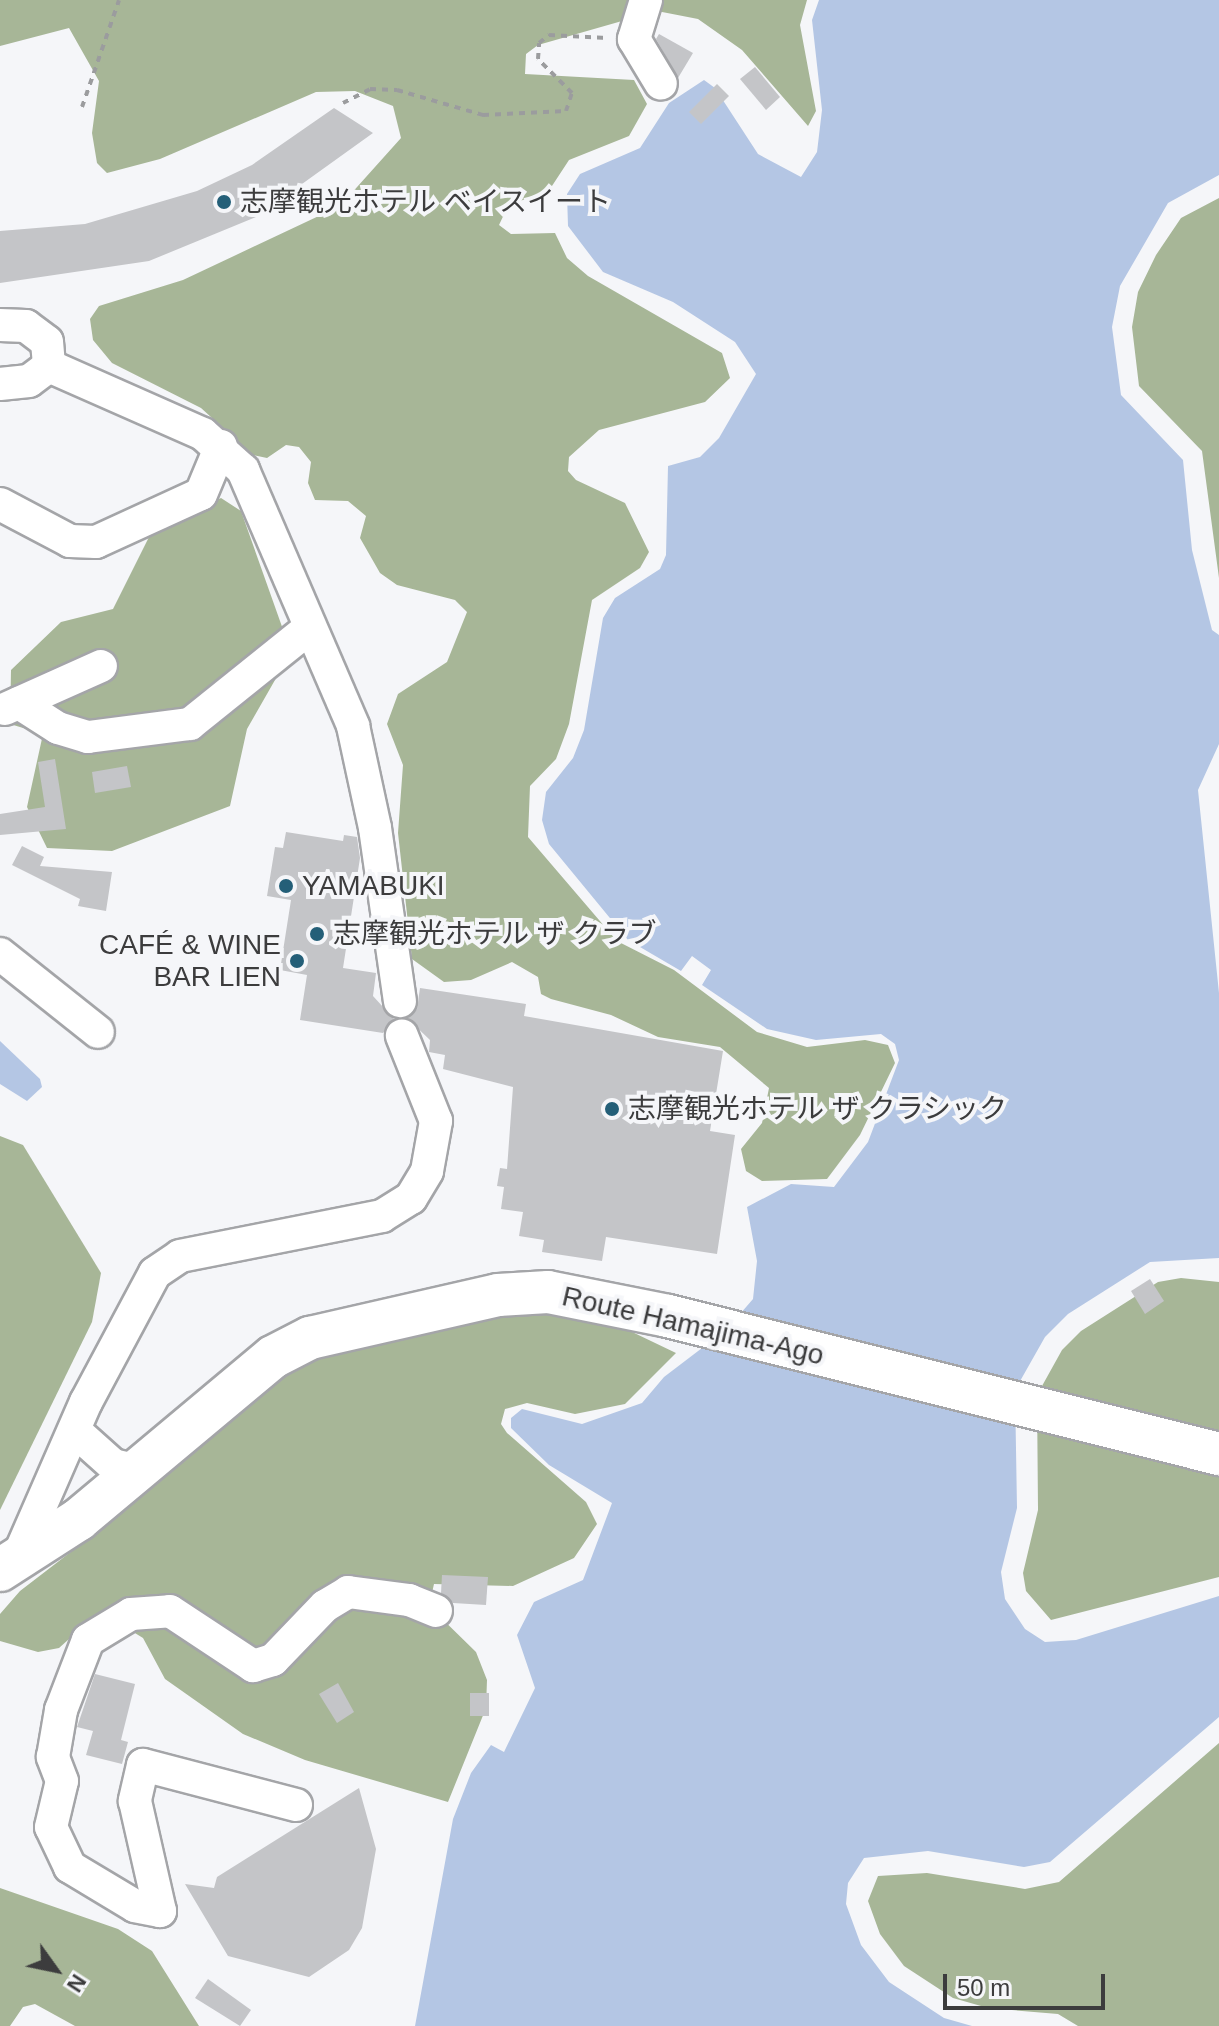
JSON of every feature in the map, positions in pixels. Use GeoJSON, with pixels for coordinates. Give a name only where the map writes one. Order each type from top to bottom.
{"type":"FeatureCollection","features":[{"type":"Feature","properties":{"kind":"main road","name":"Route Hamajima-Ago"},"geometry":{"type":"LineString","coordinates":[[8,1566],[135,1470],[240,1379],[310,1338],[498,1295],[548,1292],[668,1316],[1219,1454]]}},
{"type":"Feature","properties":{"kind":"street"},"geometry":{"type":"LineString","coordinates":[[646,0],[634,39],[661,84]]}},
{"type":"Feature","properties":{"kind":"street"},"geometry":{"type":"LineString","coordinates":[[0,325],[26,326],[47,342],[49,366]]}},
{"type":"Feature","properties":{"kind":"street"},"geometry":{"type":"LineString","coordinates":[[0,384],[29,381],[49,366]]}},
{"type":"Feature","properties":{"kind":"street"},"geometry":{"type":"LineString","coordinates":[[49,366],[221,446],[249,485],[289,570],[307,630],[353,726],[375,828],[400,1001]]}},
{"type":"Feature","properties":{"kind":"street"},"geometry":{"type":"LineString","coordinates":[[0,504],[70,541],[96,542],[201,494],[221,446]]}},
{"type":"Feature","properties":{"kind":"street"},"geometry":{"type":"LineString","coordinates":[[9,707],[88,737],[190,724],[307,630]]}},
{"type":"Feature","properties":{"kind":"street"},"geometry":{"type":"LineString","coordinates":[[9,707],[101,666]]}},
{"type":"Feature","properties":{"kind":"street"},"geometry":{"type":"LineString","coordinates":[[0,954],[98,1032]]}},
{"type":"Feature","properties":{"kind":"street"},"geometry":{"type":"LineString","coordinates":[[8,1566],[139,1293],[180,1256],[382,1216],[411,1198],[427,1171],[436,1121],[402,1036]]}},
{"type":"Feature","properties":{"kind":"street"},"geometry":{"type":"LineString","coordinates":[[81,1417],[113,1465],[135,1470]]}},
{"type":"Feature","properties":{"kind":"street"},"geometry":{"type":"LineString","coordinates":[[296,1805],[143,1765],[135,1801],[160,1911],[135,1906],[70,1867],[51,1827],[62,1781],[53,1757],[61,1710],[88,1640],[131,1614],[170,1611],[253,1666],[273,1660],[325,1606],[348,1592],[409,1600],[436,1611]]}},
{"type":"Feature","properties":{"kind":"path"},"geometry":{"type":"LineString","coordinates":[[82,107],[119,0]]}},
{"type":"Feature","properties":{"kind":"path"},"geometry":{"type":"LineString","coordinates":[[343,103],[370,89],[397,90],[483,115],[566,111],[572,93],[538,59],[539,43],[549,35],[634,39]]}},
{"type":"Feature","properties":{"kind":"green space"},"geometry":{"type":"Polygon","coordinates":[[[0,0],[807,0],[800,25],[816,111],[808,126],[742,50],[698,19],[657,11],[538,45],[526,54],[525,74],[634,80],[647,104],[629,136],[569,160],[550,189],[508,206],[499,225],[511,234],[555,233],[567,258],[588,276],[722,353],[730,378],[705,402],[599,430],[569,457],[568,471],[576,480],[625,503],[649,552],[640,568],[592,600],[569,724],[556,759],[530,786],[528,837],[617,941],[674,970],[757,1032],[807,1047],[865,1040],[888,1045],[895,1063],[860,1135],[827,1179],[762,1181],[746,1171],[741,1149],[762,1123],[769,1088],[720,1047],[658,1037],[611,1015],[551,999],[541,994],[538,977],[512,962],[471,980],[444,982],[412,959],[398,833],[403,765],[387,724],[398,694],[447,662],[467,612],[455,600],[397,585],[380,573],[360,538],[366,516],[348,501],[315,500],[308,483],[311,462],[299,447],[286,445],[267,458],[253,455],[201,408],[112,363],[93,340],[90,319],[99,306],[183,280],[340,206],[401,138],[393,106],[355,91],[316,92],[160,159],[107,173],[97,163],[92,133],[99,81],[69,28],[0,46],[0,0]]]}},
{"type":"Feature","properties":{"kind":"green space"},"geometry":{"type":"Polygon","coordinates":[[[1219,198],[1219,578],[1202,451],[1139,386],[1132,327],[1138,292],[1156,255],[1181,218],[1219,198]]]}},
{"type":"Feature","properties":{"kind":"green space"},"geometry":{"type":"Polygon","coordinates":[[[221,498],[241,511],[291,652],[247,729],[230,806],[112,851],[47,848],[27,807],[43,734],[10,724],[11,670],[61,622],[113,609],[151,533],[221,498]]]}},
{"type":"Feature","properties":{"kind":"green space"},"geometry":{"type":"Polygon","coordinates":[[[0,1136],[23,1145],[101,1273],[92,1322],[0,1510],[0,1136]]]}},
{"type":"Feature","properties":{"kind":"green space"},"geometry":{"type":"Polygon","coordinates":[[[1181,1278],[1219,1282],[1219,1577],[1051,1620],[1026,1591],[1023,1573],[1038,1510],[1037,1395],[1062,1350],[1081,1331],[1158,1282],[1181,1278]]]}},
{"type":"Feature","properties":{"kind":"green space"},"geometry":{"type":"Polygon","coordinates":[[[535,1307],[628,1330],[676,1353],[625,1404],[575,1414],[527,1403],[505,1409],[501,1424],[507,1433],[586,1502],[597,1524],[574,1558],[513,1586],[434,1584],[429,1606],[476,1652],[487,1680],[486,1708],[448,1802],[305,1760],[243,1734],[165,1679],[143,1638],[130,1630],[78,1631],[59,1648],[38,1652],[0,1641],[0,1614],[20,1591],[98,1531],[229,1406],[319,1349],[535,1307]]]}},
{"type":"Feature","properties":{"kind":"green space"},"geometry":{"type":"Polygon","coordinates":[[[1219,1743],[1219,2026],[1078,2026],[1058,2014],[988,2008],[953,1998],[904,1966],[880,1934],[868,1901],[878,1876],[927,1873],[1025,1889],[1059,1882],[1219,1743]]]}},
{"type":"Feature","properties":{"kind":"green space"},"geometry":{"type":"Polygon","coordinates":[[[0,1888],[118,1929],[152,1951],[199,2026],[75,2026],[35,2004],[23,2007],[10,2026],[0,2026],[0,1888]]]}},
{"type":"Feature","properties":{"kind":"water"},"geometry":{"type":"Polygon","coordinates":[[[819,0],[1219,0],[1219,175],[1168,203],[1120,286],[1112,327],[1121,395],[1183,460],[1192,550],[1212,630],[1219,635],[1219,744],[1198,790],[1219,993],[1219,1258],[1150,1262],[1068,1314],[1045,1337],[1015,1390],[1017,1508],[1001,1572],[1005,1599],[1025,1629],[1045,1642],[1076,1640],[1219,1596],[1219,1717],[1050,1862],[1024,1867],[928,1851],[864,1858],[848,1883],[846,1904],[861,1945],[889,1982],[944,2018],[972,2026],[415,2026],[453,1819],[471,1773],[491,1745],[504,1752],[535,1688],[517,1635],[534,1602],[583,1580],[612,1503],[549,1465],[511,1428],[511,1418],[522,1409],[582,1424],[642,1403],[664,1377],[727,1329],[753,1299],[757,1261],[747,1207],[791,1184],[834,1187],[868,1142],[899,1060],[895,1044],[881,1034],[816,1040],[767,1029],[702,985],[711,970],[692,956],[681,971],[628,940],[549,844],[542,820],[546,792],[573,758],[584,730],[603,618],[615,598],[660,569],[666,555],[668,466],[700,457],[719,438],[756,374],[735,342],[673,302],[603,272],[568,226],[567,194],[580,174],[640,148],[669,103],[704,80],[715,88],[758,154],[801,177],[817,152],[822,110],[812,20],[819,0]]]}},
{"type":"Feature","properties":{"kind":"water"},"geometry":{"type":"Polygon","coordinates":[[[0,1041],[40,1079],[42,1087],[27,1101],[0,1084],[0,1041]]]}},
{"type":"Feature","properties":{"kind":"building"},"geometry":{"type":"Polygon","coordinates":[[[659,34],[693,53],[678,78],[656,39],[659,34]]]}},
{"type":"Feature","properties":{"kind":"building"},"geometry":{"type":"Polygon","coordinates":[[[755,67],[780,97],[766,110],[740,79],[755,67]]]}},
{"type":"Feature","properties":{"kind":"building"},"geometry":{"type":"Polygon","coordinates":[[[717,84],[729,96],[701,124],[689,112],[717,84]]]}},
{"type":"Feature","properties":{"kind":"building","name":"志摩観光ホテル ベイスイート"},"geometry":{"type":"Polygon","coordinates":[[[334,108],[373,133],[256,217],[149,261],[0,283],[0,231],[85,224],[197,191],[252,165],[334,108]]]}},
{"type":"Feature","properties":{"kind":"building"},"geometry":{"type":"Polygon","coordinates":[[[55,759],[66,829],[0,835],[0,814],[45,807],[38,762],[55,759]]]}},
{"type":"Feature","properties":{"kind":"building"},"geometry":{"type":"Polygon","coordinates":[[[127,766],[131,787],[95,793],[92,772],[127,766]]]}},
{"type":"Feature","properties":{"kind":"building","name":"志摩観光ホテル ザ クラブ"},"geometry":{"type":"Polygon","coordinates":[[[286,832],[343,841],[344,835],[357,837],[360,858],[343,968],[376,973],[373,996],[394,1019],[383,1033],[300,1020],[307,975],[280,970],[291,900],[267,896],[275,847],[283,848],[286,832]]]}},
{"type":"Feature","properties":{"kind":"building"},"geometry":{"type":"Polygon","coordinates":[[[22,846],[44,857],[40,866],[112,872],[106,911],[78,906],[80,899],[12,865],[22,846]]]}},
{"type":"Feature","properties":{"kind":"building","name":"志摩観光ホテル ザ クラシック"},"geometry":{"type":"Polygon","coordinates":[[[420,988],[526,1004],[524,1016],[723,1051],[710,1131],[735,1135],[717,1254],[606,1237],[602,1261],[542,1252],[544,1240],[519,1236],[523,1212],[501,1209],[504,1187],[497,1186],[500,1168],[507,1169],[513,1087],[443,1069],[445,1055],[429,1052],[430,1040],[407,1018],[417,1009],[420,988]]]}},
{"type":"Feature","properties":{"kind":"building"},"geometry":{"type":"Polygon","coordinates":[[[1150,1279],[1164,1301],[1145,1314],[1131,1291],[1150,1279]]]}},
{"type":"Feature","properties":{"kind":"building"},"geometry":{"type":"Polygon","coordinates":[[[442,1575],[488,1577],[486,1605],[453,1603],[441,1593],[442,1575]]]}},
{"type":"Feature","properties":{"kind":"building"},"geometry":{"type":"Polygon","coordinates":[[[95,1674],[135,1684],[121,1740],[128,1742],[122,1764],[86,1755],[93,1731],[77,1727],[95,1674]]]}},
{"type":"Feature","properties":{"kind":"building"},"geometry":{"type":"Polygon","coordinates":[[[338,1683],[354,1712],[337,1723],[319,1694],[338,1683]]]}},
{"type":"Feature","properties":{"kind":"building"},"geometry":{"type":"Polygon","coordinates":[[[470,1693],[489,1693],[489,1716],[470,1716],[470,1693]]]}},
{"type":"Feature","properties":{"kind":"building"},"geometry":{"type":"Polygon","coordinates":[[[359,1788],[376,1849],[362,1928],[349,1950],[309,1977],[228,1956],[185,1884],[214,1888],[217,1877],[359,1788]]]}},
{"type":"Feature","properties":{"kind":"building"},"geometry":{"type":"Polygon","coordinates":[[[208,1979],[251,2010],[240,2026],[195,1998],[208,1979]]]}},
{"type":"Feature","properties":{"kind":"place","name":"志摩観光ホテル ベイスイート"},"geometry":{"type":"Point","coordinates":[224,202]}},
{"type":"Feature","properties":{"kind":"place","name":"YAMABUKI"},"geometry":{"type":"Point","coordinates":[286,886]}},
{"type":"Feature","properties":{"kind":"place","name":"志摩観光ホテル ザ クラブ"},"geometry":{"type":"Point","coordinates":[317,934]}},
{"type":"Feature","properties":{"kind":"place","name":"CAFÉ & WINE BAR LIEN"},"geometry":{"type":"Point","coordinates":[297,961]}},
{"type":"Feature","properties":{"kind":"place","name":"志摩観光ホテル ザ クラシック"},"geometry":{"type":"Point","coordinates":[612,1109]}}]}
